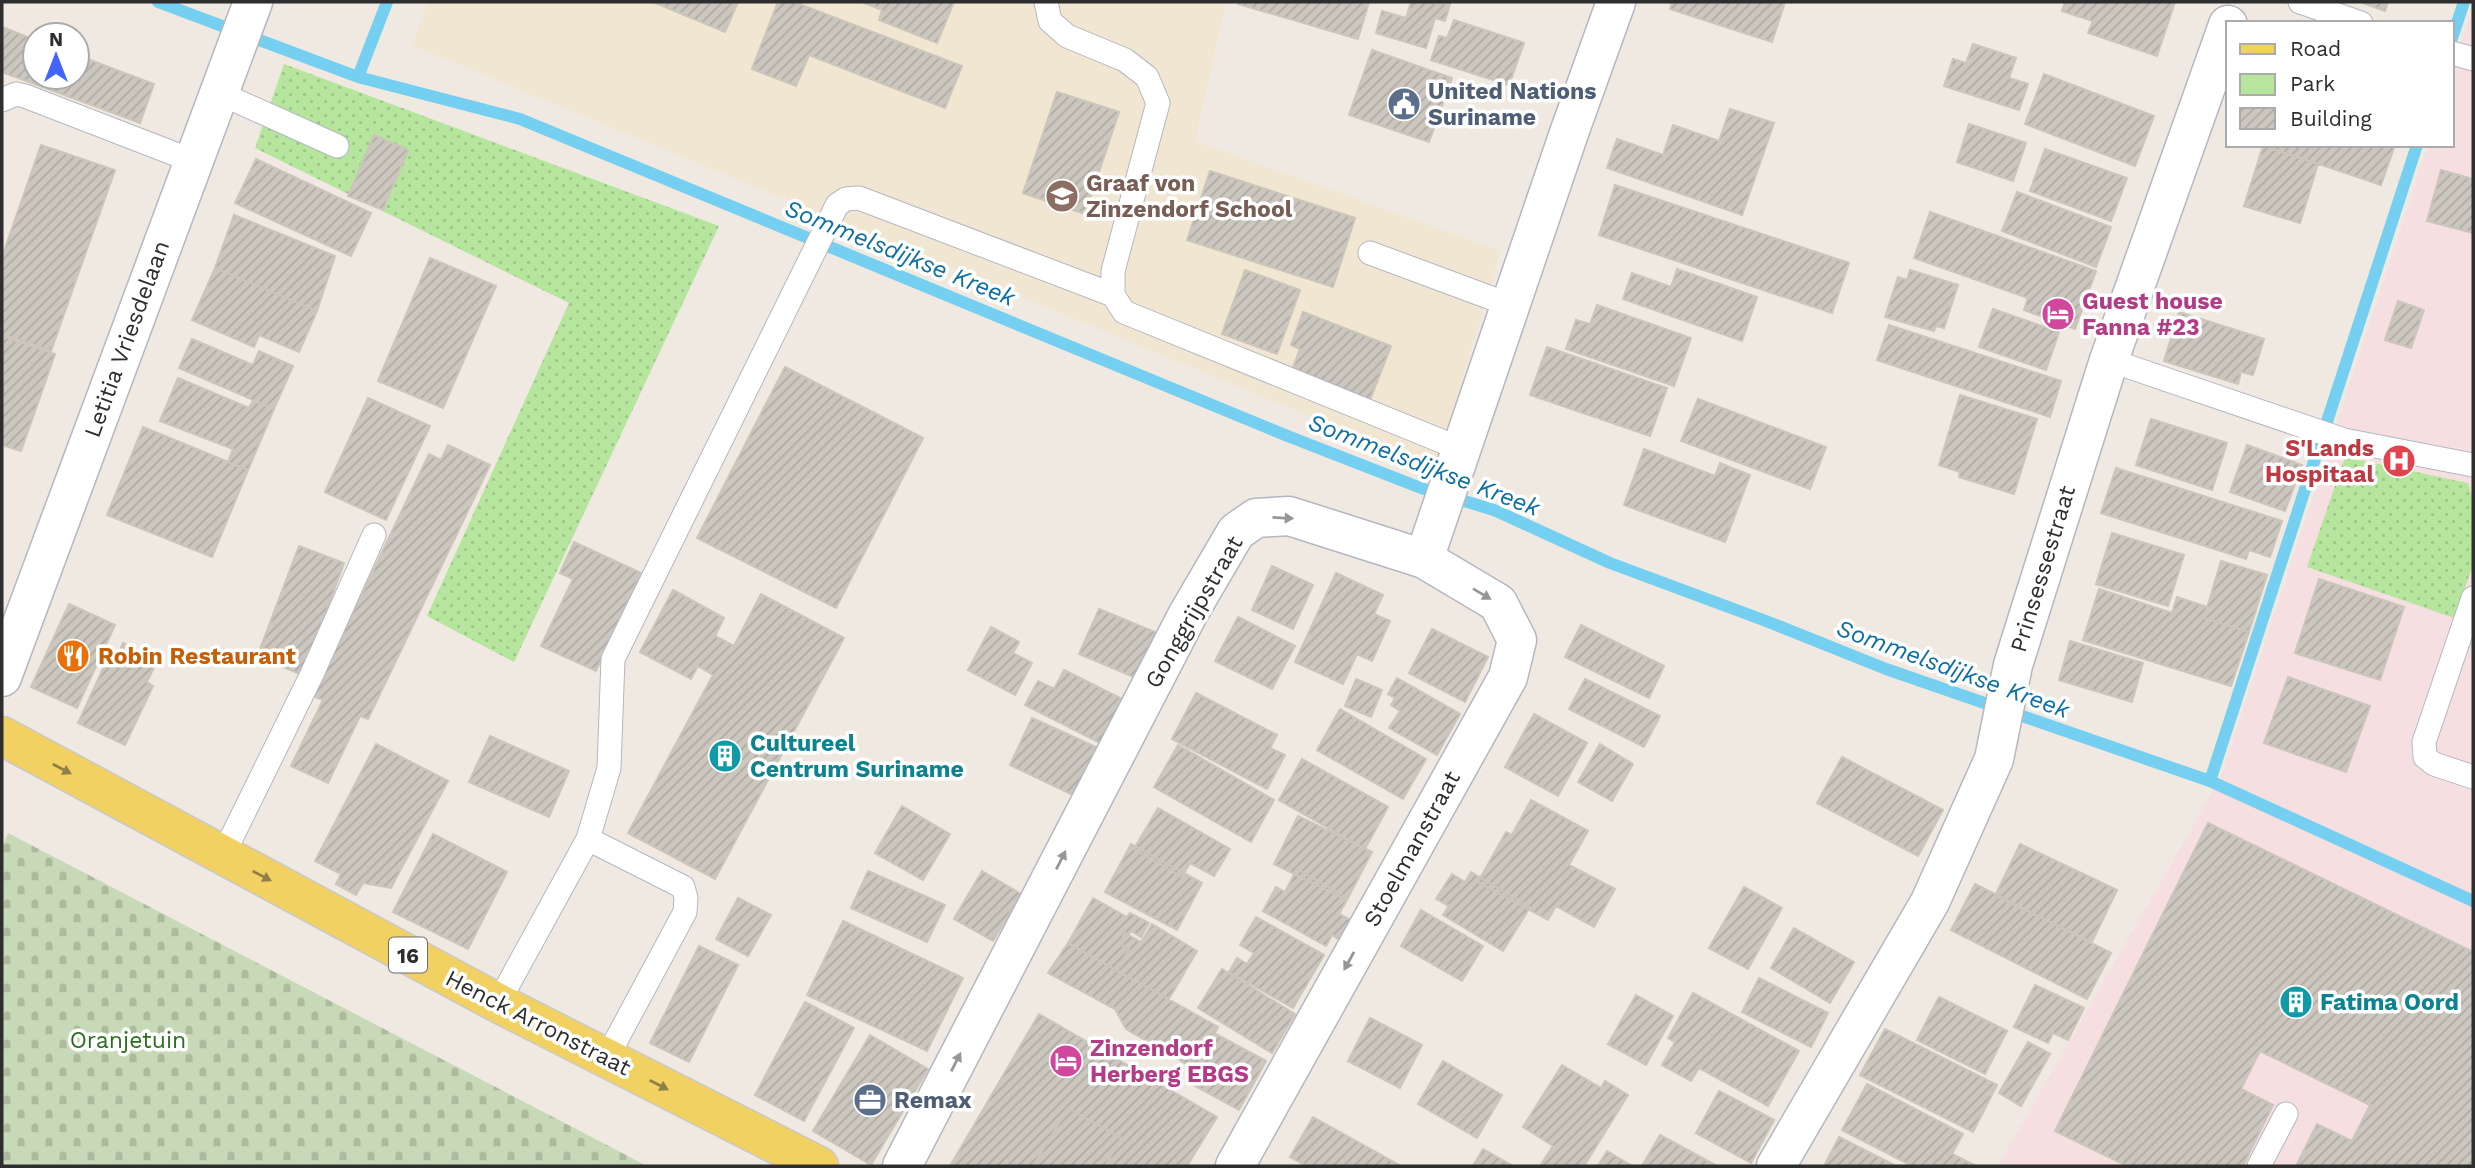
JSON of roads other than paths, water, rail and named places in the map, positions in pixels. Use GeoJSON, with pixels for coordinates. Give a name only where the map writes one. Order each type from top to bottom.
{"type":"FeatureCollection","features":[{"type":"Feature","properties":{"kind":"main road","name":"Henck Arronstraat"},"geometry":{"type":"LineString","coordinates":[[2,736],[498,1003],[818,1166]]}},
{"type":"Feature","properties":{"kind":"street","name":"Letitia Vriesdelaan"},"geometry":{"type":"LineString","coordinates":[[2,677],[253,2]]}},
{"type":"Feature","properties":{"kind":"street"},"geometry":{"type":"LineString","coordinates":[[1429,543],[1616,2]]}},
{"type":"Feature","properties":{"kind":"street","name":"Prinsessestraat"},"geometry":{"type":"LineString","coordinates":[[2230,21],[2236,2]]}},
{"type":"Feature","properties":{"kind":"street","name":"Prinsessestraat"},"geometry":{"type":"LineString","coordinates":[[1776,1166],[1930,902],[1994,759],[2013,665],[2109,360],[2226,32]]}},
{"type":"Feature","properties":{"kind":"street","name":"Gonggrijpstraat"},"geometry":{"type":"LineString","coordinates":[[902,1166],[1181,627],[1236,532],[1256,518],[1289,516],[1429,543]]}},
{"type":"Feature","properties":{"kind":"street","name":"Stoelmanstraat"},"geometry":{"type":"LineString","coordinates":[[1235,1166],[1508,677],[1517,640],[1498,603],[1429,543]]}},
{"type":"Feature","properties":{"kind":"lane"},"geometry":{"type":"LineString","coordinates":[[1046,2],[1050,21],[1067,36],[1125,60],[1147,76],[1157,103],[1113,271],[1113,295],[1124,312],[1459,454]]}},
{"type":"Feature","properties":{"kind":"lane"},"geometry":{"type":"LineString","coordinates":[[2300,2],[2355,21]]}},
{"type":"Feature","properties":{"kind":"lane"},"geometry":{"type":"LineString","coordinates":[[2454,54],[2473,59]]}},
{"type":"Feature","properties":{"kind":"lane"},"geometry":{"type":"LineString","coordinates":[[222,82],[337,146]]}},
{"type":"Feature","properties":{"kind":"lane"},"geometry":{"type":"LineString","coordinates":[[2,100],[16,94],[25,96],[193,161]]}},
{"type":"Feature","properties":{"kind":"lane"},"geometry":{"type":"LineString","coordinates":[[498,1003],[588,839],[609,768],[613,659],[837,205],[859,198],[1113,295]]}},
{"type":"Feature","properties":{"kind":"lane"},"geometry":{"type":"LineString","coordinates":[[1370,253],[1510,305]]}},
{"type":"Feature","properties":{"kind":"lane"},"geometry":{"type":"LineString","coordinates":[[2109,360],[2344,440],[2473,465]]}},
{"type":"Feature","properties":{"kind":"lane"},"geometry":{"type":"LineString","coordinates":[[223,855],[312,674],[374,535]]}},
{"type":"Feature","properties":{"kind":"lane"},"geometry":{"type":"LineString","coordinates":[[2473,598],[2424,742],[2426,757],[2434,764],[2473,777]]}},
{"type":"Feature","properties":{"kind":"lane"},"geometry":{"type":"LineString","coordinates":[[588,839],[683,887],[686,898],[685,912],[606,1059]]}},
{"type":"Feature","properties":{"kind":"lane"},"geometry":{"type":"LineString","coordinates":[[2259,1166],[2286,1114]]}},
{"type":"Feature","properties":{"kind":"waterway","name":"Sommelsdijkse Kreek"},"geometry":{"type":"LineString","coordinates":[[158,2],[358,77],[520,119],[1285,435],[1421,488],[1494,510],[1610,563],[1886,669],[2210,781],[2473,901]]}},
{"type":"Feature","properties":{"kind":"waterway"},"geometry":{"type":"LineString","coordinates":[[358,77],[387,2]]}},
{"type":"Feature","properties":{"kind":"waterway"},"geometry":{"type":"LineString","coordinates":[[2454,32],[2464,2]]}},
{"type":"Feature","properties":{"kind":"waterway"},"geometry":{"type":"LineString","coordinates":[[2210,781],[2416,147]]}},
{"type":"Feature","properties":{"kind":"place","name":"United Nations Suriname"},"geometry":{"type":"Point","coordinates":[1404,104]}},
{"type":"Feature","properties":{"kind":"place","name":"Graaf von Zinzendorf School"},"geometry":{"type":"Point","coordinates":[1062,196]}},
{"type":"Feature","properties":{"kind":"place","name":"Guest house Fanna #23"},"geometry":{"type":"Point","coordinates":[2058,314]}},
{"type":"Feature","properties":{"kind":"place","name":"S'Lands Hospitaal"},"geometry":{"type":"Point","coordinates":[2399,461]}},
{"type":"Feature","properties":{"kind":"place","name":"Robin Restaurant"},"geometry":{"type":"Point","coordinates":[73,656]}},
{"type":"Feature","properties":{"kind":"place","name":"Cultureel Centrum Suriname"},"geometry":{"type":"Point","coordinates":[725,756]}},
{"type":"Feature","properties":{"kind":"place","name":"Fatima Oord"},"geometry":{"type":"Point","coordinates":[2296,1002]}},
{"type":"Feature","properties":{"kind":"place","name":"Zinzendorf Herberg EBGS"},"geometry":{"type":"Point","coordinates":[1066,1061]}},
{"type":"Feature","properties":{"kind":"place","name":"Remax"},"geometry":{"type":"Point","coordinates":[870,1100]}},
{"type":"Feature","properties":{"kind":"park label","name":"Oranjetuin"},"geometry":{"type":"Point","coordinates":[128,1040]}}]}
